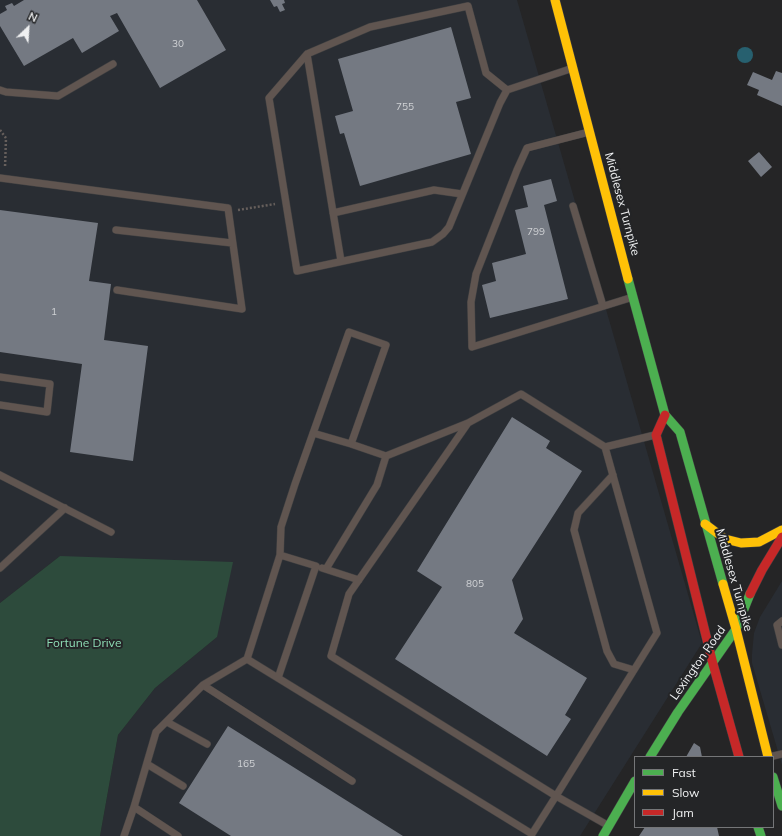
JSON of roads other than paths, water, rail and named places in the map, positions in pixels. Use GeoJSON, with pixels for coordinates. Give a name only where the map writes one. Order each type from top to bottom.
{"type":"FeatureCollection","features":[{"type":"Feature","properties":{"kind":"main road","name":"Middlesex Turnpike"},"geometry":{"type":"LineString","coordinates":[[555,0],[665,415],[680,432],[736,629],[768,756]]}},
{"type":"Feature","properties":{"kind":"main road"},"geometry":{"type":"LineString","coordinates":[[665,415],[656,435],[713,664],[739,756]]}},
{"type":"Feature","properties":{"kind":"main road"},"geometry":{"type":"LineString","coordinates":[[705,524],[725,538],[733,542],[741,543],[760,542],[782,530]]}},
{"type":"Feature","properties":{"kind":"main road","name":"Lexington Road"},"geometry":{"type":"LineString","coordinates":[[651,756],[690,693],[713,664],[736,629],[750,593],[782,537]]}},
{"type":"Feature","properties":{"kind":"main road"},"geometry":{"type":"LineString","coordinates":[[774,780],[782,806]]}},
{"type":"Feature","properties":{"kind":"main road"},"geometry":{"type":"LineString","coordinates":[[603,836],[634,783]]}},
{"type":"Feature","properties":{"kind":"lane"},"geometry":{"type":"LineString","coordinates":[[507,90],[486,73],[468,6],[370,27],[307,54],[269,98],[297,270],[432,242],[443,234],[449,227],[500,103],[507,90],[573,68]]}},
{"type":"Feature","properties":{"kind":"lane"},"geometry":{"type":"LineString","coordinates":[[307,54],[341,261]]}},
{"type":"Feature","properties":{"kind":"lane"},"geometry":{"type":"LineString","coordinates":[[0,90],[6,92],[58,96],[113,64]]}},
{"type":"Feature","properties":{"kind":"lane"},"geometry":{"type":"LineString","coordinates":[[590,132],[528,148],[517,170],[476,274],[471,302],[472,347],[633,297]]}},
{"type":"Feature","properties":{"kind":"lane"},"geometry":{"type":"LineString","coordinates":[[3,178],[228,208],[242,309],[117,290]]}},
{"type":"Feature","properties":{"kind":"lane"},"geometry":{"type":"LineString","coordinates":[[333,213],[434,190],[462,194]]}},
{"type":"Feature","properties":{"kind":"lane"},"geometry":{"type":"LineString","coordinates":[[573,206],[603,306]]}},
{"type":"Feature","properties":{"kind":"lane"},"geometry":{"type":"LineString","coordinates":[[116,230],[232,243]]}},
{"type":"Feature","properties":{"kind":"lane"},"geometry":{"type":"LineString","coordinates":[[124,836],[134,808],[156,732],[203,685],[247,659],[280,555],[281,527],[349,332],[386,345],[351,444]]}},
{"type":"Feature","properties":{"kind":"lane"},"geometry":{"type":"LineString","coordinates":[[0,377],[50,384],[47,412],[0,405]]}},
{"type":"Feature","properties":{"kind":"lane"},"geometry":{"type":"LineString","coordinates":[[247,659],[532,834],[657,633],[605,447],[521,394],[468,423],[386,456],[313,433]]}},
{"type":"Feature","properties":{"kind":"lane"},"geometry":{"type":"LineString","coordinates":[[468,423],[349,594],[331,656],[556,796],[609,826]]}},
{"type":"Feature","properties":{"kind":"lane"},"geometry":{"type":"LineString","coordinates":[[605,447],[656,435]]}},
{"type":"Feature","properties":{"kind":"lane"},"geometry":{"type":"LineString","coordinates":[[326,569],[377,485],[386,456]]}},
{"type":"Feature","properties":{"kind":"lane"},"geometry":{"type":"LineString","coordinates":[[0,475],[111,532]]}},
{"type":"Feature","properties":{"kind":"lane"},"geometry":{"type":"LineString","coordinates":[[612,475],[578,513],[574,530],[607,651],[614,664],[634,670]]}},
{"type":"Feature","properties":{"kind":"lane"},"geometry":{"type":"LineString","coordinates":[[0,568],[65,508]]}},
{"type":"Feature","properties":{"kind":"lane"},"geometry":{"type":"LineString","coordinates":[[280,555],[358,580]]}},
{"type":"Feature","properties":{"kind":"lane"},"geometry":{"type":"LineString","coordinates":[[278,678],[316,566]]}},
{"type":"Feature","properties":{"kind":"lane"},"geometry":{"type":"LineString","coordinates":[[782,621],[777,625],[782,645]]}},
{"type":"Feature","properties":{"kind":"lane"},"geometry":{"type":"LineString","coordinates":[[203,685],[352,781]]}},
{"type":"Feature","properties":{"kind":"lane"},"geometry":{"type":"LineString","coordinates":[[167,722],[207,744]]}},
{"type":"Feature","properties":{"kind":"lane"},"geometry":{"type":"LineString","coordinates":[[147,764],[183,786]]}},
{"type":"Feature","properties":{"kind":"lane"},"geometry":{"type":"LineString","coordinates":[[134,808],[178,836]]}},
{"type":"Feature","properties":{"kind":"water"},"geometry":{"type":"Polygon","coordinates":[[[742,47],[748,47],[753,52],[751,61],[748,63],[742,63],[737,58],[737,52],[742,47]]]}},
{"type":"Feature","properties":{"kind":"park label","name":"Fortune Drive"},"geometry":{"type":"Point","coordinates":[84,643]}}]}
